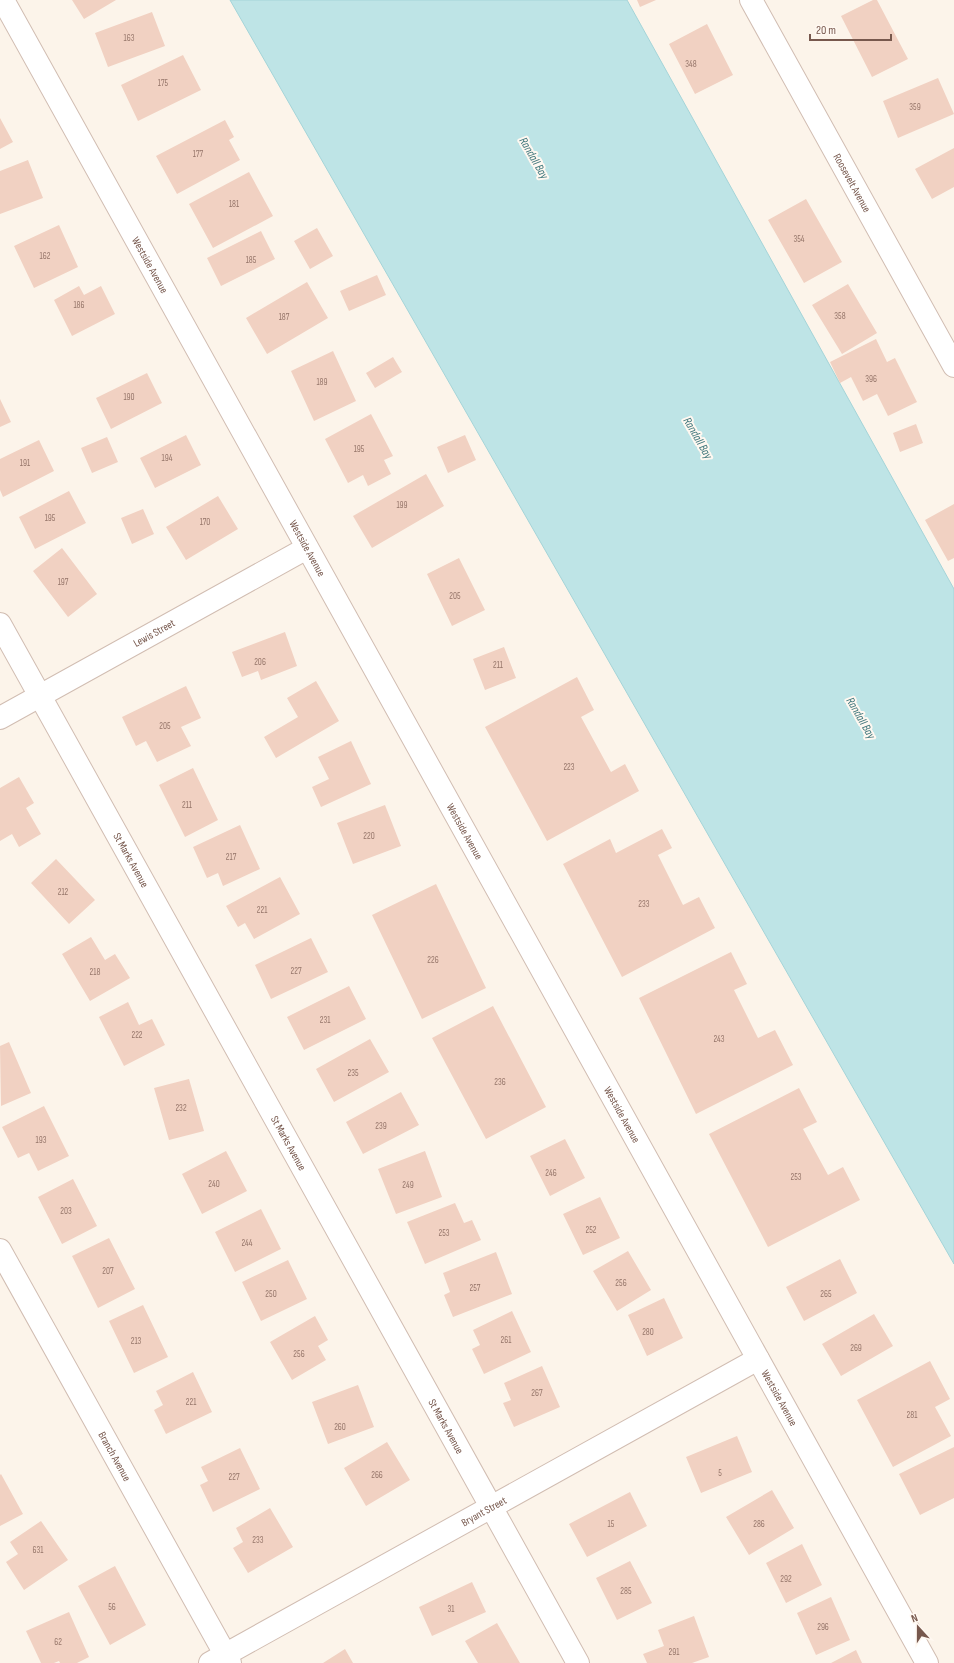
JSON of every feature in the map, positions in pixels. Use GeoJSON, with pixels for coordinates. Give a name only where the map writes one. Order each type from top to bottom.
{"type":"FeatureCollection","features":[{"type":"Feature","properties":{"kind":"street","name":"Westside Avenue"},"geometry":{"type":"LineString","coordinates":[[3,0],[927,1663]]}},
{"type":"Feature","properties":{"kind":"street","name":"Roosevelt Avenue"},"geometry":{"type":"LineString","coordinates":[[751,0],[954,366]]}},
{"type":"Feature","properties":{"kind":"street","name":"Lewis Street"},"geometry":{"type":"LineString","coordinates":[[0,718],[307,548]]}},
{"type":"Feature","properties":{"kind":"street","name":"St Marks Avenue"},"geometry":{"type":"LineString","coordinates":[[0,624],[578,1663]]}},
{"type":"Feature","properties":{"kind":"street","name":"Branch Avenue"},"geometry":{"type":"LineString","coordinates":[[0,1250],[222,1660]]}},
{"type":"Feature","properties":{"kind":"street","name":"Bryant Street"},"geometry":{"type":"LineString","coordinates":[[222,1660],[491,1506],[758,1359]]}},
{"type":"Feature","properties":{"kind":"water","name":"Randall Bay"},"geometry":{"type":"Polygon","coordinates":[[[230,0],[627,0],[954,589],[954,1264],[230,0]]]}},
{"type":"Feature","properties":{"kind":"building"},"geometry":{"type":"Polygon","coordinates":[[[72,0],[116,0],[84,19],[72,0]]]}},
{"type":"Feature","properties":{"kind":"building"},"geometry":{"type":"Polygon","coordinates":[[[637,0],[656,0],[640,7],[637,0]]]}},
{"type":"Feature","properties":{"kind":"building"},"geometry":{"type":"Polygon","coordinates":[[[873,0],[877,0],[908,59],[872,77],[841,16],[873,0]]]}},
{"type":"Feature","properties":{"kind":"building"},"geometry":{"type":"Polygon","coordinates":[[[152,12],[165,46],[108,67],[95,33],[152,12]]]}},
{"type":"Feature","properties":{"kind":"building"},"geometry":{"type":"Polygon","coordinates":[[[707,24],[733,75],[695,94],[669,44],[707,24]]]}},
{"type":"Feature","properties":{"kind":"building"},"geometry":{"type":"Polygon","coordinates":[[[183,55],[201,90],[138,121],[121,85],[183,55]]]}},
{"type":"Feature","properties":{"kind":"building"},"geometry":{"type":"Polygon","coordinates":[[[938,78],[954,114],[898,138],[883,101],[938,78]]]}},
{"type":"Feature","properties":{"kind":"building"},"geometry":{"type":"Polygon","coordinates":[[[0,118],[13,142],[0,149],[0,118]]]}},
{"type":"Feature","properties":{"kind":"building"},"geometry":{"type":"Polygon","coordinates":[[[225,120],[234,137],[229,140],[240,160],[177,194],[156,156],[225,120]]]}},
{"type":"Feature","properties":{"kind":"building"},"geometry":{"type":"Polygon","coordinates":[[[954,148],[954,187],[932,199],[915,169],[954,148]]]}},
{"type":"Feature","properties":{"kind":"building"},"geometry":{"type":"Polygon","coordinates":[[[28,160],[43,198],[0,214],[0,171],[28,160]]]}},
{"type":"Feature","properties":{"kind":"building"},"geometry":{"type":"Polygon","coordinates":[[[249,172],[273,216],[213,248],[189,204],[249,172]]]}},
{"type":"Feature","properties":{"kind":"building"},"geometry":{"type":"Polygon","coordinates":[[[806,199],[842,262],[804,283],[768,220],[806,199]]]}},
{"type":"Feature","properties":{"kind":"building"},"geometry":{"type":"Polygon","coordinates":[[[59,225],[78,267],[34,288],[14,246],[59,225]]]}},
{"type":"Feature","properties":{"kind":"building"},"geometry":{"type":"Polygon","coordinates":[[[317,228],[333,256],[310,269],[294,241],[317,228]]]}},
{"type":"Feature","properties":{"kind":"building"},"geometry":{"type":"Polygon","coordinates":[[[261,231],[275,259],[221,286],[207,258],[261,231]]]}},
{"type":"Feature","properties":{"kind":"building"},"geometry":{"type":"Polygon","coordinates":[[[377,275],[386,295],[349,311],[340,291],[377,275]]]}},
{"type":"Feature","properties":{"kind":"building"},"geometry":{"type":"Polygon","coordinates":[[[307,282],[328,318],[267,354],[246,318],[307,282]]]}},
{"type":"Feature","properties":{"kind":"building"},"geometry":{"type":"Polygon","coordinates":[[[848,284],[877,333],[842,354],[812,305],[848,284]]]}},
{"type":"Feature","properties":{"kind":"building"},"geometry":{"type":"Polygon","coordinates":[[[79,286],[84,295],[101,286],[115,314],[72,336],[54,300],[79,286]]]}},
{"type":"Feature","properties":{"kind":"building"},"geometry":{"type":"Polygon","coordinates":[[[876,339],[887,362],[895,358],[917,402],[888,416],[877,394],[863,401],[851,377],[840,383],[830,362],[876,339]]]}},
{"type":"Feature","properties":{"kind":"building"},"geometry":{"type":"Polygon","coordinates":[[[333,351],[356,401],[314,421],[291,371],[333,351]]]}},
{"type":"Feature","properties":{"kind":"building"},"geometry":{"type":"Polygon","coordinates":[[[393,357],[402,372],[375,388],[366,373],[393,357]]]}},
{"type":"Feature","properties":{"kind":"building"},"geometry":{"type":"Polygon","coordinates":[[[147,373],[162,403],[111,429],[96,398],[147,373]]]}},
{"type":"Feature","properties":{"kind":"building"},"geometry":{"type":"Polygon","coordinates":[[[0,399],[11,422],[0,427],[0,399]]]}},
{"type":"Feature","properties":{"kind":"building"},"geometry":{"type":"Polygon","coordinates":[[[371,414],[393,456],[384,460],[391,474],[368,486],[363,475],[348,483],[325,439],[371,414]]]}},
{"type":"Feature","properties":{"kind":"building"},"geometry":{"type":"Polygon","coordinates":[[[916,424],[923,443],[900,452],[893,433],[916,424]]]}},
{"type":"Feature","properties":{"kind":"building"},"geometry":{"type":"Polygon","coordinates":[[[186,435],[201,465],[155,488],[140,458],[186,435]]]}},
{"type":"Feature","properties":{"kind":"building"},"geometry":{"type":"Polygon","coordinates":[[[465,435],[476,460],[448,473],[437,447],[465,435]]]}},
{"type":"Feature","properties":{"kind":"building"},"geometry":{"type":"Polygon","coordinates":[[[107,437],[118,462],[92,473],[81,448],[107,437]]]}},
{"type":"Feature","properties":{"kind":"building"},"geometry":{"type":"Polygon","coordinates":[[[39,440],[54,471],[3,497],[0,490],[0,459],[39,440]]]}},
{"type":"Feature","properties":{"kind":"building"},"geometry":{"type":"Polygon","coordinates":[[[426,474],[444,506],[372,548],[353,516],[426,474]]]}},
{"type":"Feature","properties":{"kind":"building"},"geometry":{"type":"Polygon","coordinates":[[[69,491],[86,523],[35,549],[19,517],[69,491]]]}},
{"type":"Feature","properties":{"kind":"building"},"geometry":{"type":"Polygon","coordinates":[[[218,496],[238,529],[186,560],[166,527],[218,496]]]}},
{"type":"Feature","properties":{"kind":"building"},"geometry":{"type":"Polygon","coordinates":[[[954,504],[954,558],[948,561],[925,520],[954,504]]]}},
{"type":"Feature","properties":{"kind":"building"},"geometry":{"type":"Polygon","coordinates":[[[143,509],[154,534],[132,544],[121,518],[143,509]]]}},
{"type":"Feature","properties":{"kind":"building"},"geometry":{"type":"Polygon","coordinates":[[[62,548],[97,594],[68,617],[33,571],[62,548]]]}},
{"type":"Feature","properties":{"kind":"building"},"geometry":{"type":"Polygon","coordinates":[[[459,558],[485,610],[452,626],[427,574],[459,558]]]}},
{"type":"Feature","properties":{"kind":"building"},"geometry":{"type":"Polygon","coordinates":[[[285,632],[297,666],[261,680],[258,671],[242,677],[232,652],[285,632]]]}},
{"type":"Feature","properties":{"kind":"building"},"geometry":{"type":"Polygon","coordinates":[[[504,647],[516,678],[485,690],[473,659],[504,647]]]}},
{"type":"Feature","properties":{"kind":"building"},"geometry":{"type":"Polygon","coordinates":[[[577,677],[594,710],[581,717],[611,772],[625,764],[639,791],[547,841],[485,727],[577,677]]]}},
{"type":"Feature","properties":{"kind":"building"},"geometry":{"type":"Polygon","coordinates":[[[316,681],[339,721],[276,758],[264,737],[298,717],[287,698],[316,681]]]}},
{"type":"Feature","properties":{"kind":"building"},"geometry":{"type":"Polygon","coordinates":[[[186,686],[201,718],[181,727],[191,746],[157,762],[146,741],[136,746],[122,717],[186,686]]]}},
{"type":"Feature","properties":{"kind":"building"},"geometry":{"type":"Polygon","coordinates":[[[351,741],[371,784],[321,807],[312,787],[329,779],[318,757],[351,741]]]}},
{"type":"Feature","properties":{"kind":"building"},"geometry":{"type":"Polygon","coordinates":[[[193,768],[218,820],[185,837],[159,785],[193,768]]]}},
{"type":"Feature","properties":{"kind":"building"},"geometry":{"type":"Polygon","coordinates":[[[19,777],[34,803],[26,808],[41,834],[19,847],[12,834],[0,841],[0,788],[19,777]]]}},
{"type":"Feature","properties":{"kind":"building"},"geometry":{"type":"Polygon","coordinates":[[[385,805],[401,846],[353,864],[337,823],[385,805]]]}},
{"type":"Feature","properties":{"kind":"building"},"geometry":{"type":"Polygon","coordinates":[[[240,825],[260,869],[223,886],[218,873],[207,878],[193,847],[240,825]]]}},
{"type":"Feature","properties":{"kind":"building"},"geometry":{"type":"Polygon","coordinates":[[[662,829],[672,848],[658,855],[683,905],[699,897],[715,928],[622,977],[563,864],[610,839],[616,853],[662,829]]]}},
{"type":"Feature","properties":{"kind":"building"},"geometry":{"type":"Polygon","coordinates":[[[56,859],[95,900],[69,924],[31,883],[56,859]]]}},
{"type":"Feature","properties":{"kind":"building"},"geometry":{"type":"Polygon","coordinates":[[[280,877],[300,914],[254,939],[245,923],[238,927],[226,906],[280,877]]]}},
{"type":"Feature","properties":{"kind":"building"},"geometry":{"type":"Polygon","coordinates":[[[436,884],[486,988],[422,1019],[372,915],[436,884]]]}},
{"type":"Feature","properties":{"kind":"building"},"geometry":{"type":"Polygon","coordinates":[[[91,937],[105,960],[115,954],[130,978],[90,1001],[62,954],[91,937]]]}},
{"type":"Feature","properties":{"kind":"building"},"geometry":{"type":"Polygon","coordinates":[[[311,938],[328,972],[271,999],[255,965],[311,938]]]}},
{"type":"Feature","properties":{"kind":"building"},"geometry":{"type":"Polygon","coordinates":[[[731,952],[747,984],[734,990],[758,1038],[775,1030],[793,1065],[696,1114],[639,998],[731,952]]]}},
{"type":"Feature","properties":{"kind":"building"},"geometry":{"type":"Polygon","coordinates":[[[349,986],[366,1019],[304,1050],[287,1017],[349,986]]]}},
{"type":"Feature","properties":{"kind":"building"},"geometry":{"type":"Polygon","coordinates":[[[128,1002],[139,1025],[152,1019],[165,1045],[124,1066],[99,1017],[128,1002]]]}},
{"type":"Feature","properties":{"kind":"building"},"geometry":{"type":"Polygon","coordinates":[[[493,1006],[546,1107],[486,1139],[432,1038],[493,1006]]]}},
{"type":"Feature","properties":{"kind":"building"},"geometry":{"type":"Polygon","coordinates":[[[370,1039],[389,1072],[334,1102],[316,1069],[370,1039]]]}},
{"type":"Feature","properties":{"kind":"building"},"geometry":{"type":"Polygon","coordinates":[[[9,1042],[31,1093],[1,1106],[0,1046],[9,1042]]]}},
{"type":"Feature","properties":{"kind":"building"},"geometry":{"type":"Polygon","coordinates":[[[189,1079],[204,1131],[169,1140],[154,1088],[189,1079]]]}},
{"type":"Feature","properties":{"kind":"building"},"geometry":{"type":"Polygon","coordinates":[[[799,1088],[817,1122],[803,1129],[828,1175],[843,1167],[860,1200],[768,1247],[709,1134],[799,1088]]]}},
{"type":"Feature","properties":{"kind":"building"},"geometry":{"type":"Polygon","coordinates":[[[401,1092],[419,1125],[363,1154],[346,1122],[401,1092]]]}},
{"type":"Feature","properties":{"kind":"building"},"geometry":{"type":"Polygon","coordinates":[[[44,1106],[69,1156],[38,1171],[29,1153],[18,1158],[2,1127],[44,1106]]]}},
{"type":"Feature","properties":{"kind":"building"},"geometry":{"type":"Polygon","coordinates":[[[565,1139],[585,1178],[550,1196],[530,1156],[565,1139]]]}},
{"type":"Feature","properties":{"kind":"building"},"geometry":{"type":"Polygon","coordinates":[[[226,1151],[247,1191],[202,1214],[182,1174],[226,1151]]]}},
{"type":"Feature","properties":{"kind":"building"},"geometry":{"type":"Polygon","coordinates":[[[425,1151],[442,1197],[396,1214],[378,1169],[425,1151]]]}},
{"type":"Feature","properties":{"kind":"building"},"geometry":{"type":"Polygon","coordinates":[[[73,1179],[97,1226],[62,1244],[38,1197],[73,1179]]]}},
{"type":"Feature","properties":{"kind":"building"},"geometry":{"type":"Polygon","coordinates":[[[600,1197],[620,1238],[583,1255],[563,1214],[600,1197]]]}},
{"type":"Feature","properties":{"kind":"building"},"geometry":{"type":"Polygon","coordinates":[[[455,1203],[464,1223],[472,1220],[481,1240],[425,1264],[407,1222],[455,1203]]]}},
{"type":"Feature","properties":{"kind":"building"},"geometry":{"type":"Polygon","coordinates":[[[261,1209],[281,1249],[235,1272],[215,1232],[261,1209]]]}},
{"type":"Feature","properties":{"kind":"building"},"geometry":{"type":"Polygon","coordinates":[[[109,1238],[135,1289],[98,1308],[72,1256],[109,1238]]]}},
{"type":"Feature","properties":{"kind":"building"},"geometry":{"type":"Polygon","coordinates":[[[628,1251],[651,1290],[617,1311],[593,1271],[628,1251]]]}},
{"type":"Feature","properties":{"kind":"building"},"geometry":{"type":"Polygon","coordinates":[[[496,1252],[512,1294],[453,1317],[444,1295],[450,1292],[443,1273],[496,1252]]]}},
{"type":"Feature","properties":{"kind":"building"},"geometry":{"type":"Polygon","coordinates":[[[840,1259],[857,1293],[804,1321],[786,1287],[840,1259]]]}},
{"type":"Feature","properties":{"kind":"building"},"geometry":{"type":"Polygon","coordinates":[[[288,1260],[307,1299],[261,1321],[242,1282],[288,1260]]]}},
{"type":"Feature","properties":{"kind":"building"},"geometry":{"type":"Polygon","coordinates":[[[664,1298],[683,1338],[647,1356],[628,1315],[664,1298]]]}},
{"type":"Feature","properties":{"kind":"building"},"geometry":{"type":"Polygon","coordinates":[[[143,1305],[168,1357],[134,1373],[109,1321],[143,1305]]]}},
{"type":"Feature","properties":{"kind":"building"},"geometry":{"type":"Polygon","coordinates":[[[512,1311],[531,1352],[484,1374],[472,1349],[480,1345],[473,1330],[512,1311]]]}},
{"type":"Feature","properties":{"kind":"building"},"geometry":{"type":"Polygon","coordinates":[[[874,1314],[893,1346],[841,1376],[822,1344],[874,1314]]]}},
{"type":"Feature","properties":{"kind":"building"},"geometry":{"type":"Polygon","coordinates":[[[315,1316],[328,1340],[318,1346],[326,1360],[292,1380],[270,1342],[315,1316]]]}},
{"type":"Feature","properties":{"kind":"building"},"geometry":{"type":"Polygon","coordinates":[[[930,1361],[950,1399],[935,1407],[951,1436],[893,1467],[857,1400],[930,1361]]]}},
{"type":"Feature","properties":{"kind":"building"},"geometry":{"type":"Polygon","coordinates":[[[542,1366],[560,1407],[514,1427],[503,1403],[511,1400],[504,1383],[542,1366]]]}},
{"type":"Feature","properties":{"kind":"building"},"geometry":{"type":"Polygon","coordinates":[[[193,1372],[212,1412],[166,1434],[154,1410],[163,1405],[156,1391],[193,1372]]]}},
{"type":"Feature","properties":{"kind":"building"},"geometry":{"type":"Polygon","coordinates":[[[358,1385],[374,1427],[328,1444],[312,1402],[358,1385]]]}},
{"type":"Feature","properties":{"kind":"building"},"geometry":{"type":"Polygon","coordinates":[[[737,1436],[752,1472],[701,1493],[686,1457],[737,1436]]]}},
{"type":"Feature","properties":{"kind":"building"},"geometry":{"type":"Polygon","coordinates":[[[387,1442],[410,1480],[366,1506],[344,1468],[387,1442]]]}},
{"type":"Feature","properties":{"kind":"building"},"geometry":{"type":"Polygon","coordinates":[[[954,1447],[954,1498],[920,1515],[899,1474],[954,1447]]]}},
{"type":"Feature","properties":{"kind":"building"},"geometry":{"type":"Polygon","coordinates":[[[240,1448],[260,1489],[213,1512],[200,1485],[208,1481],[201,1467],[240,1448]]]}},
{"type":"Feature","properties":{"kind":"building"},"geometry":{"type":"Polygon","coordinates":[[[1,1474],[23,1514],[0,1526],[0,1475],[1,1474]]]}},
{"type":"Feature","properties":{"kind":"building"},"geometry":{"type":"Polygon","coordinates":[[[772,1490],[794,1528],[749,1555],[726,1517],[772,1490]]]}},
{"type":"Feature","properties":{"kind":"building"},"geometry":{"type":"Polygon","coordinates":[[[630,1492],[647,1526],[587,1557],[569,1524],[630,1492]]]}},
{"type":"Feature","properties":{"kind":"building"},"geometry":{"type":"Polygon","coordinates":[[[270,1508],[293,1547],[248,1573],[233,1548],[243,1542],[236,1528],[270,1508]]]}},
{"type":"Feature","properties":{"kind":"building"},"geometry":{"type":"Polygon","coordinates":[[[41,1521],[68,1560],[24,1590],[6,1562],[18,1554],[10,1542],[41,1521]]]}},
{"type":"Feature","properties":{"kind":"building"},"geometry":{"type":"Polygon","coordinates":[[[802,1544],[822,1585],[786,1603],[766,1563],[802,1544]]]}},
{"type":"Feature","properties":{"kind":"building"},"geometry":{"type":"Polygon","coordinates":[[[630,1561],[652,1603],[617,1620],[596,1578],[630,1561]]]}},
{"type":"Feature","properties":{"kind":"building"},"geometry":{"type":"Polygon","coordinates":[[[115,1566],[146,1625],[110,1645],[78,1586],[115,1566]]]}},
{"type":"Feature","properties":{"kind":"building"},"geometry":{"type":"Polygon","coordinates":[[[472,1582],[486,1612],[432,1636],[419,1607],[472,1582]]]}},
{"type":"Feature","properties":{"kind":"building"},"geometry":{"type":"Polygon","coordinates":[[[831,1597],[850,1640],[816,1655],[797,1613],[831,1597]]]}},
{"type":"Feature","properties":{"kind":"building"},"geometry":{"type":"Polygon","coordinates":[[[69,1612],[89,1657],[77,1663],[60,1663],[59,1661],[54,1663],[41,1663],[26,1631],[69,1612]]]}},
{"type":"Feature","properties":{"kind":"building"},"geometry":{"type":"Polygon","coordinates":[[[694,1616],[709,1657],[692,1663],[647,1663],[643,1654],[664,1646],[658,1630],[694,1616]]]}},
{"type":"Feature","properties":{"kind":"building"},"geometry":{"type":"Polygon","coordinates":[[[497,1623],[520,1663],[478,1663],[465,1641],[497,1623]]]}},
{"type":"Feature","properties":{"kind":"building"},"geometry":{"type":"Polygon","coordinates":[[[345,1649],[353,1663],[323,1663],[345,1649]]]}},
{"type":"Feature","properties":{"kind":"building"},"geometry":{"type":"Polygon","coordinates":[[[856,1650],[862,1663],[831,1663],[856,1650]]]}}]}
